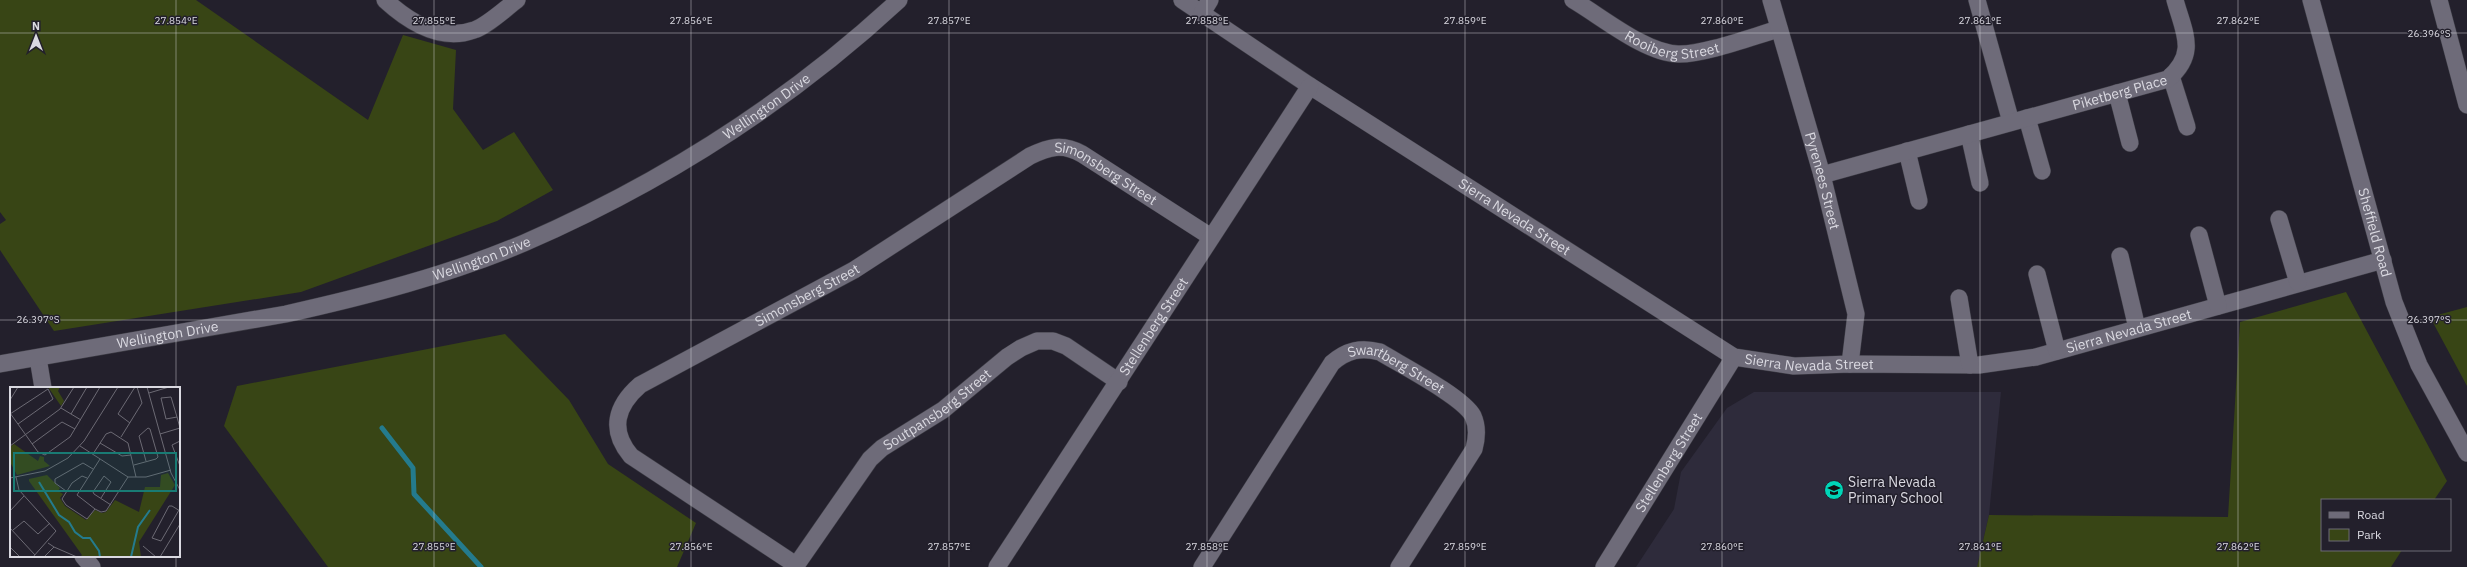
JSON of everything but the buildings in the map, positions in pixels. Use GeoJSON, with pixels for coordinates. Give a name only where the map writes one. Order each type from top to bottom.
{"type":"FeatureCollection","features":[{"type":"Feature","properties":{"kind":"street"},"geometry":{"type":"LineString","coordinates":[[385,0],[423,27],[445,34],[475,30],[518,0]]}},
{"type":"Feature","properties":{"kind":"street","name":"Wellington Drive"},"geometry":{"type":"LineString","coordinates":[[0,364],[286,314],[331,304],[417,280],[524,243],[617,199],[708,148],[781,99],[820,69],[899,0]]}},
{"type":"Feature","properties":{"kind":"street","name":"Sierra Nevada Street"},"geometry":{"type":"LineString","coordinates":[[1182,0],[1206,6],[1310,86],[1734,357],[1794,366],[1850,364],[1970,365],[2036,356],[2384,260]]}},
{"type":"Feature","properties":{"kind":"street","name":"Rooiberg Street"},"geometry":{"type":"LineString","coordinates":[[1573,0],[1648,45],[1664,52],[1679,54],[1698,51],[1779,29]]}},
{"type":"Feature","properties":{"kind":"street","name":"Pyrenees Street"},"geometry":{"type":"LineString","coordinates":[[1771,0],[1822,175],[1856,314],[1850,364]]}},
{"type":"Feature","properties":{"kind":"street"},"geometry":{"type":"LineString","coordinates":[[1977,0],[2010,122]]}},
{"type":"Feature","properties":{"kind":"street","name":"Piketberg Place"},"geometry":{"type":"LineString","coordinates":[[1822,175],[2010,122],[2168,80],[2186,58],[2187,51],[2186,39],[2175,0]]}},
{"type":"Feature","properties":{"kind":"street","name":"Sheffield Road"},"geometry":{"type":"LineString","coordinates":[[2311,0],[2384,260],[2394,302],[2419,365],[2467,453]]}},
{"type":"Feature","properties":{"kind":"street"},"geometry":{"type":"LineString","coordinates":[[2439,0],[2467,105]]}},
{"type":"Feature","properties":{"kind":"street"},"geometry":{"type":"LineString","coordinates":[[2171,76],[2187,127]]}},
{"type":"Feature","properties":{"kind":"street","name":"Stellenberg Street"},"geometry":{"type":"LineString","coordinates":[[997,567],[1119,382],[1210,237],[1310,86]]}},
{"type":"Feature","properties":{"kind":"street"},"geometry":{"type":"LineString","coordinates":[[2117,93],[2130,143]]}},
{"type":"Feature","properties":{"kind":"street"},"geometry":{"type":"LineString","coordinates":[[2027,118],[2042,171]]}},
{"type":"Feature","properties":{"kind":"street"},"geometry":{"type":"LineString","coordinates":[[1969,134],[1980,183]]}},
{"type":"Feature","properties":{"kind":"street","name":"Simonsberg Street"},"geometry":{"type":"LineString","coordinates":[[796,566],[631,456],[621,444],[618,429],[618,416],[630,394],[640,385],[854,270],[1030,156],[1058,146],[1071,148],[1082,154],[1210,237]]}},
{"type":"Feature","properties":{"kind":"street"},"geometry":{"type":"LineString","coordinates":[[1907,151],[1918,201]]}},
{"type":"Feature","properties":{"kind":"street"},"geometry":{"type":"LineString","coordinates":[[2279,219],[2298,283]]}},
{"type":"Feature","properties":{"kind":"street"},"geometry":{"type":"LineString","coordinates":[[2199,235],[2218,306]]}},
{"type":"Feature","properties":{"kind":"street"},"geometry":{"type":"LineString","coordinates":[[2120,256],[2137,328]]}},
{"type":"Feature","properties":{"kind":"street"},"geometry":{"type":"LineString","coordinates":[[2037,274],[2057,350]]}},
{"type":"Feature","properties":{"kind":"street"},"geometry":{"type":"LineString","coordinates":[[1959,298],[1970,365]]}},
{"type":"Feature","properties":{"kind":"street","name":"Soutpansberg Street"},"geometry":{"type":"LineString","coordinates":[[796,566],[870,459],[882,448],[943,410],[1021,348],[1037,341],[1053,341],[1066,346],[1119,382]]}},
{"type":"Feature","properties":{"kind":"street","name":"Swartberg Street"},"geometry":{"type":"LineString","coordinates":[[1202,567],[1332,363],[1348,351],[1368,349],[1380,352],[1455,399],[1472,416],[1476,425],[1477,438],[1474,449],[1400,567]]}},
{"type":"Feature","properties":{"kind":"street","name":"Stellenberg Street"},"geometry":{"type":"LineString","coordinates":[[1604,567],[1734,357]]}},
{"type":"Feature","properties":{"kind":"street"},"geometry":{"type":"LineString","coordinates":[[38,358],[43,387]]}},
{"type":"Feature","properties":{"kind":"street"},"geometry":{"type":"LineString","coordinates":[[84,557],[92,567]]}},
{"type":"Feature","properties":{"kind":"shaded area","name":"Sierra Nevada Primary School"},"geometry":{"type":"Polygon","coordinates":[[[1754,392],[2001,392],[1989,515],[1977,567],[1636,567],[1674,509],[1681,472],[1727,408],[1754,392]]]}},
{"type":"Feature","properties":{"kind":"green space"},"geometry":{"type":"Polygon","coordinates":[[[0,0],[196,0],[368,120],[403,35],[456,50],[453,109],[483,150],[514,132],[553,190],[497,221],[301,292],[54,331],[0,250],[0,224],[6,220],[0,212],[0,0]]]}},
{"type":"Feature","properties":{"kind":"green space"},"geometry":{"type":"Polygon","coordinates":[[[2346,292],[2447,481],[2435,499],[2321,499],[2321,551],[2401,551],[2391,567],[1977,567],[1989,515],[2228,517],[2240,322],[2346,292]]]}},
{"type":"Feature","properties":{"kind":"green space"},"geometry":{"type":"Polygon","coordinates":[[[2467,307],[2467,386],[2430,317],[2467,307]]]}},
{"type":"Feature","properties":{"kind":"green space"},"geometry":{"type":"Polygon","coordinates":[[[505,334],[569,400],[608,464],[696,523],[677,567],[328,567],[224,426],[237,386],[505,334]]]}},
{"type":"Feature","properties":{"kind":"waterway"},"geometry":{"type":"LineString","coordinates":[[382,428],[413,468],[414,494],[481,567]]}},
{"type":"Feature","properties":{"kind":"place","name":"Sierra Nevada Primary School"},"geometry":{"type":"Point","coordinates":[1834,490]}}]}
